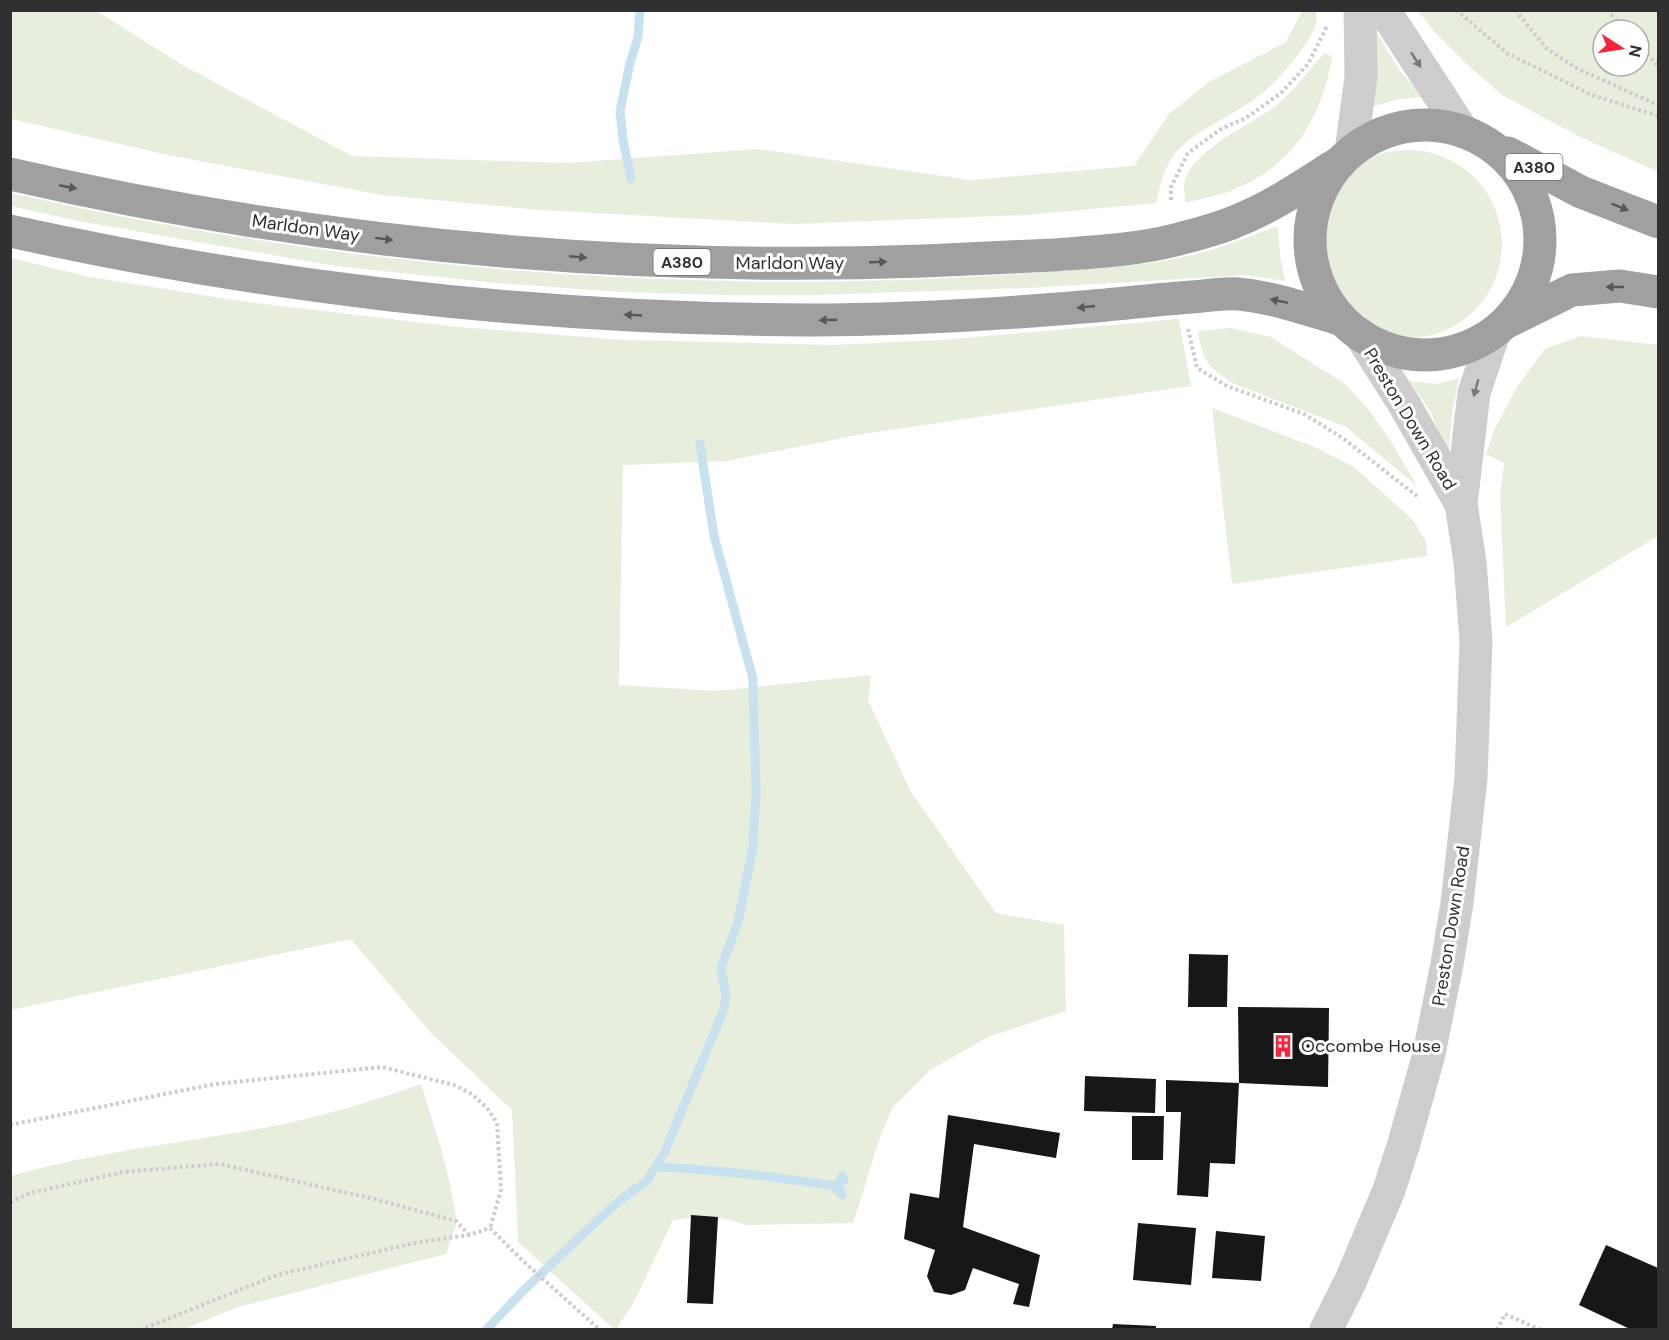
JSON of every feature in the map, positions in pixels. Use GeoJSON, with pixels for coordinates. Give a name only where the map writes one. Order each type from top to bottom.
{"type":"FeatureCollection","features":[{"type":"Feature","properties":{"kind":"highway","name":"Marldon Way"},"geometry":{"type":"LineString","coordinates":[[10,174],[196,211],[412,243],[596,259],[828,264],[1097,252],[1171,241],[1233,223],[1284,198],[1366,141],[1397,128],[1430,124],[1475,136]]}},
{"type":"Feature","properties":{"kind":"highway"},"geometry":{"type":"LineString","coordinates":[[1475,136],[1510,160],[1527,186],[1538,215],[1540,245],[1535,274],[1523,301],[1500,328]]}},
{"type":"Feature","properties":{"kind":"highway","name":"A380"},"geometry":{"type":"LineString","coordinates":[[1475,136],[1581,192],[1659,222]]}},
{"type":"Feature","properties":{"kind":"highway"},"geometry":{"type":"LineString","coordinates":[[1345,157],[1327,179],[1317,203],[1310,234],[1311,269],[1321,297],[1347,326]]}},
{"type":"Feature","properties":{"kind":"highway"},"geometry":{"type":"LineString","coordinates":[[10,231],[106,252],[349,290],[458,303],[566,312],[714,319],[930,317],[1236,294],[1282,301],[1347,326],[1389,349],[1421,355],[1454,351],[1484,339],[1500,328],[1572,290],[1620,286],[1659,292]]}},
{"type":"Feature","properties":{"kind":"street"},"geometry":{"type":"LineString","coordinates":[[1345,157],[1361,77],[1360,10]]}},
{"type":"Feature","properties":{"kind":"street"},"geometry":{"type":"LineString","coordinates":[[1384,10],[1475,136]]}},
{"type":"Feature","properties":{"kind":"street","name":"Preston Down Road"},"geometry":{"type":"LineString","coordinates":[[1347,326],[1404,404],[1461,504]]}},
{"type":"Feature","properties":{"kind":"street","name":"Preston Down Road"},"geometry":{"type":"LineString","coordinates":[[1326,1329],[1356,1269],[1389,1190],[1429,1054],[1447,964],[1471,778],[1476,641],[1470,562],[1461,504],[1474,393],[1500,328]]}},
{"type":"Feature","properties":{"kind":"path"},"geometry":{"type":"LineString","coordinates":[[1456,10],[1508,54],[1592,95],[1659,116]]}},
{"type":"Feature","properties":{"kind":"path"},"geometry":{"type":"LineString","coordinates":[[1515,10],[1547,49],[1578,69],[1659,105]]}},
{"type":"Feature","properties":{"kind":"path"},"geometry":{"type":"LineString","coordinates":[[1171,200],[1171,187],[1188,153],[1221,129],[1246,118],[1281,93],[1308,64],[1328,19]]}},
{"type":"Feature","properties":{"kind":"path"},"geometry":{"type":"LineString","coordinates":[[1188,329],[1197,368],[1227,386],[1304,414],[1344,439],[1419,497]]}},
{"type":"Feature","properties":{"kind":"path"},"geometry":{"type":"LineString","coordinates":[[10,1125],[215,1084],[382,1066],[454,1085],[472,1094],[487,1108],[497,1123],[501,1190],[490,1228]]}},
{"type":"Feature","properties":{"kind":"path"},"geometry":{"type":"LineString","coordinates":[[10,1202],[31,1193],[123,1172],[220,1164],[374,1199],[456,1221],[469,1235]]}},
{"type":"Feature","properties":{"kind":"path"},"geometry":{"type":"LineString","coordinates":[[140,1329],[277,1275],[414,1244],[469,1235],[490,1228]]}},
{"type":"Feature","properties":{"kind":"path"},"geometry":{"type":"LineString","coordinates":[[490,1228],[523,1261],[600,1329]]}},
{"type":"Feature","properties":{"kind":"path"},"geometry":{"type":"LineString","coordinates":[[1497,1329],[1505,1314],[1541,1329]]}},
{"type":"Feature","properties":{"kind":"green space"},"geometry":{"type":"Polygon","coordinates":[[[95,10],[184,66],[352,156],[567,163],[758,149],[970,180],[1134,166],[1169,114],[1209,82],[1286,42],[1302,11],[1316,11],[1317,18],[1305,45],[1270,86],[1252,101],[1196,135],[1179,149],[1167,167],[1156,203],[1026,215],[793,224],[541,210],[382,195],[168,155],[11,119],[11,11],[95,10]]]}},
{"type":"Feature","properties":{"kind":"green space"},"geometry":{"type":"Polygon","coordinates":[[[1418,11],[1658,11],[1658,172],[1580,137],[1502,95],[1433,30],[1418,11]]]}},
{"type":"Feature","properties":{"kind":"green space"},"geometry":{"type":"Polygon","coordinates":[[[1373,26],[1400,71],[1424,97],[1401,99],[1370,107],[1373,26]]]}},
{"type":"Feature","properties":{"kind":"green space"},"geometry":{"type":"Polygon","coordinates":[[[1325,53],[1332,57],[1321,100],[1302,137],[1289,153],[1255,179],[1229,191],[1186,203],[1184,189],[1187,176],[1206,152],[1274,107],[1325,53]]]}},
{"type":"Feature","properties":{"kind":"green space"},"geometry":{"type":"Polygon","coordinates":[[[1417,150],[1444,157],[1475,177],[1495,208],[1501,226],[1501,262],[1495,280],[1475,311],[1444,331],[1426,337],[1399,338],[1364,327],[1348,317],[1335,304],[1321,280],[1315,262],[1314,235],[1325,200],[1335,184],[1348,171],[1372,157],[1390,151],[1417,150]]]}},
{"type":"Feature","properties":{"kind":"green space"},"geometry":{"type":"Polygon","coordinates":[[[11,193],[230,236],[452,265],[563,274],[786,282],[898,280],[1156,262],[1224,246],[1278,226],[1280,256],[1285,281],[1247,275],[1029,288],[815,295],[620,292],[497,283],[335,266],[78,221],[11,206],[11,193]]]}},
{"type":"Feature","properties":{"kind":"green space"},"geometry":{"type":"Polygon","coordinates":[[[11,258],[90,277],[240,301],[458,327],[625,340],[831,345],[941,340],[1179,319],[1191,386],[862,434],[727,461],[623,465],[619,685],[716,691],[871,675],[868,700],[911,792],[996,913],[1064,925],[1066,1011],[988,1037],[930,1070],[893,1107],[881,1134],[853,1223],[747,1225],[721,1218],[695,1217],[673,1220],[634,1302],[614,1329],[518,1242],[512,1110],[431,1033],[351,939],[11,1010],[11,258]]]}},
{"type":"Feature","properties":{"kind":"green space"},"geometry":{"type":"Polygon","coordinates":[[[1231,328],[1271,337],[1345,384],[1369,410],[1394,446],[1417,486],[1346,427],[1232,383],[1211,367],[1204,357],[1198,331],[1231,328]]]}},
{"type":"Feature","properties":{"kind":"green space"},"geometry":{"type":"Polygon","coordinates":[[[1581,336],[1658,345],[1658,536],[1506,627],[1500,497],[1504,463],[1486,454],[1494,430],[1517,387],[1545,349],[1581,336]]]}},
{"type":"Feature","properties":{"kind":"green space"},"geometry":{"type":"Polygon","coordinates":[[[1459,378],[1452,414],[1448,459],[1431,412],[1409,381],[1437,384],[1459,378]]]}},
{"type":"Feature","properties":{"kind":"green space"},"geometry":{"type":"Polygon","coordinates":[[[1212,408],[1317,448],[1355,468],[1412,519],[1426,541],[1427,556],[1232,584],[1212,408]]]}},
{"type":"Feature","properties":{"kind":"green space"},"geometry":{"type":"Polygon","coordinates":[[[421,1084],[440,1145],[457,1222],[446,1254],[238,1307],[184,1329],[11,1329],[11,1176],[102,1155],[300,1120],[421,1084]]]}},
{"type":"Feature","properties":{"kind":"building"},"geometry":{"type":"Polygon","coordinates":[[[1189,954],[1228,955],[1227,1007],[1188,1007],[1189,954]]]}},
{"type":"Feature","properties":{"kind":"building","name":"Occombe House"},"geometry":{"type":"Polygon","coordinates":[[[1238,1007],[1329,1008],[1328,1087],[1239,1083],[1238,1007]]]}},
{"type":"Feature","properties":{"kind":"building"},"geometry":{"type":"Polygon","coordinates":[[[1085,1076],[1156,1079],[1155,1113],[1084,1111],[1085,1076]]]}},
{"type":"Feature","properties":{"kind":"building"},"geometry":{"type":"Polygon","coordinates":[[[1166,1080],[1239,1083],[1235,1164],[1210,1163],[1208,1197],[1177,1195],[1181,1112],[1166,1112],[1166,1080]]]}},
{"type":"Feature","properties":{"kind":"building"},"geometry":{"type":"Polygon","coordinates":[[[948,1115],[1060,1133],[1056,1158],[974,1144],[963,1227],[1040,1255],[1029,1307],[1013,1304],[1019,1284],[973,1268],[965,1290],[951,1295],[934,1292],[927,1276],[935,1250],[904,1239],[910,1193],[939,1198],[948,1115]]]}},
{"type":"Feature","properties":{"kind":"building"},"geometry":{"type":"Polygon","coordinates":[[[1132,1116],[1164,1116],[1163,1160],[1132,1160],[1132,1116]]]}},
{"type":"Feature","properties":{"kind":"building"},"geometry":{"type":"Polygon","coordinates":[[[691,1215],[718,1217],[713,1304],[687,1303],[691,1215]]]}},
{"type":"Feature","properties":{"kind":"building"},"geometry":{"type":"Polygon","coordinates":[[[1138,1223],[1196,1228],[1191,1285],[1133,1280],[1138,1223]]]}},
{"type":"Feature","properties":{"kind":"building"},"geometry":{"type":"Polygon","coordinates":[[[1216,1231],[1265,1236],[1261,1281],[1212,1278],[1216,1231]]]}},
{"type":"Feature","properties":{"kind":"building"},"geometry":{"type":"Polygon","coordinates":[[[1606,1245],[1658,1268],[1658,1330],[1632,1330],[1579,1305],[1606,1245]]]}},
{"type":"Feature","properties":{"kind":"building"},"geometry":{"type":"Polygon","coordinates":[[[1113,1324],[1156,1326],[1156,1330],[1112,1330],[1113,1324]]]}},
{"type":"Feature","properties":{"kind":"waterway"},"geometry":{"type":"LineString","coordinates":[[631,179],[620,111],[638,37],[640,10]]}},
{"type":"Feature","properties":{"kind":"waterway"},"geometry":{"type":"LineString","coordinates":[[486,1330],[525,1289],[600,1218],[647,1181],[665,1151],[724,1009],[726,997],[721,968],[738,922],[753,847],[756,792],[753,679],[714,536],[700,444]]}},
{"type":"Feature","properties":{"kind":"waterway"},"geometry":{"type":"LineString","coordinates":[[657,1167],[811,1182],[833,1186],[841,1191],[842,1195]]}},
{"type":"Feature","properties":{"kind":"waterway"},"geometry":{"type":"LineString","coordinates":[[833,1186],[844,1180],[842,1176]]}},
{"type":"Feature","properties":{"kind":"place","name":"Occombe House"},"geometry":{"type":"Point","coordinates":[1283,1046]}}]}
